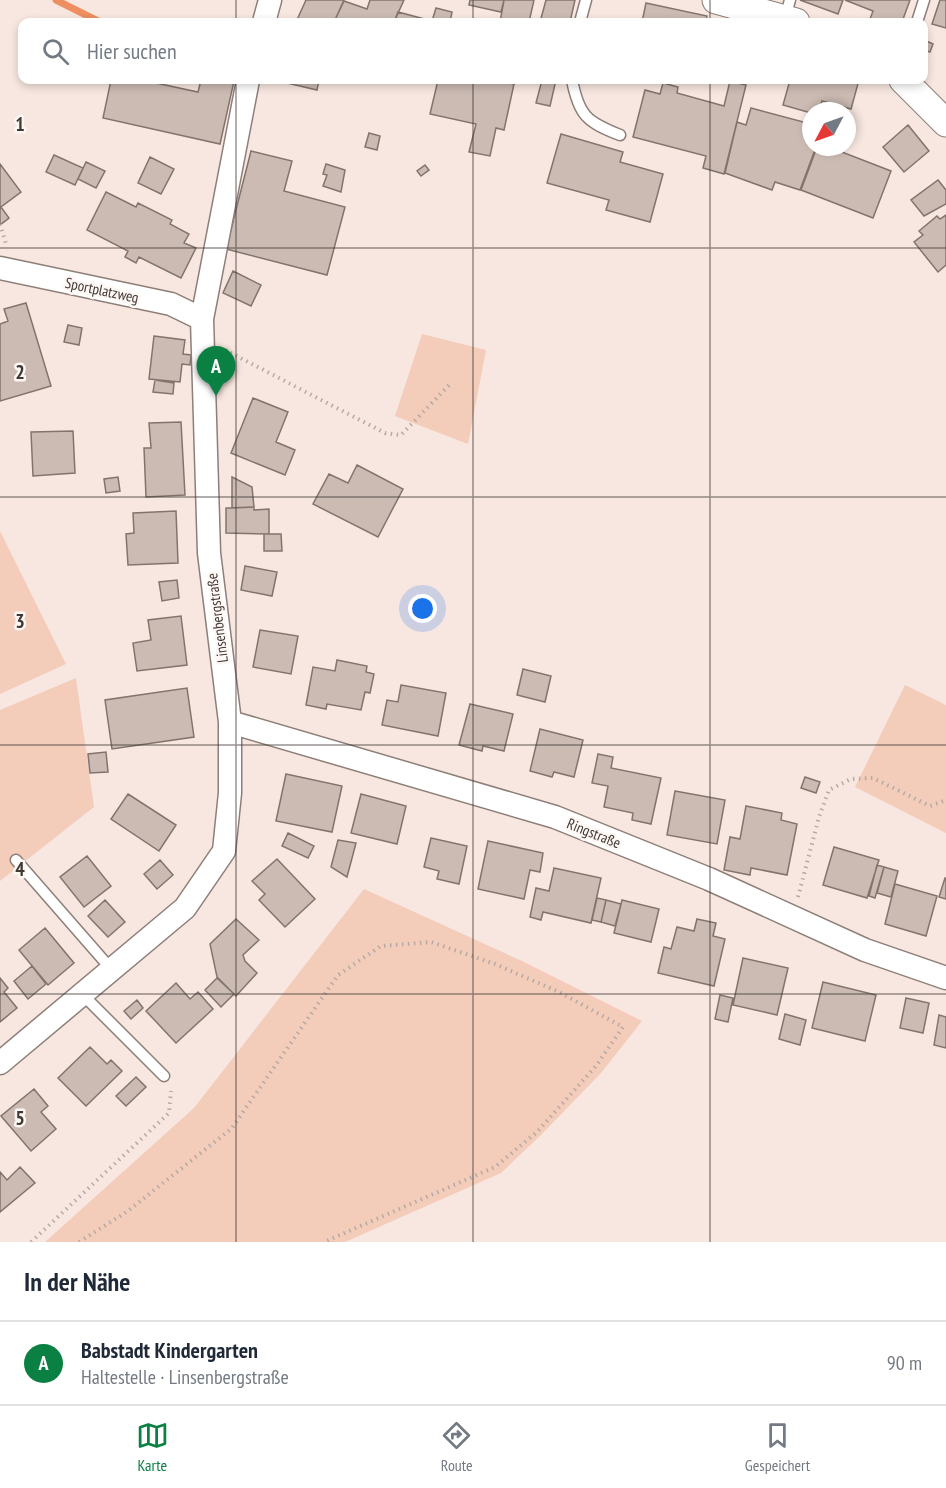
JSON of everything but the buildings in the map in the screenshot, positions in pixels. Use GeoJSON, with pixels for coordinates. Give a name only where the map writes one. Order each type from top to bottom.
{"type":"FeatureCollection","features":[{"type":"Feature","properties":{"kind":"street"},"geometry":{"type":"LineString","coordinates":[[265,18],[270,0]]}},
{"type":"Feature","properties":{"kind":"street"},"geometry":{"type":"LineString","coordinates":[[716,0],[790,13]]}},
{"type":"Feature","properties":{"kind":"street","name":"Linsenbergstraße"},"geometry":{"type":"LineString","coordinates":[[0,1063],[185,908],[224,851],[230,793],[230,722],[209,553],[203,329],[247,84]]}},
{"type":"Feature","properties":{"kind":"street"},"geometry":{"type":"LineString","coordinates":[[908,84],[944,116]]}},
{"type":"Feature","properties":{"kind":"street","name":"Sportplatzweg"},"geometry":{"type":"LineString","coordinates":[[0,268],[171,304],[203,329]]}},
{"type":"Feature","properties":{"kind":"street","name":"Ringstraße"},"geometry":{"type":"LineString","coordinates":[[230,722],[555,817],[709,879],[865,950],[946,978]]}},
{"type":"Feature","properties":{"kind":"lane"},"geometry":{"type":"LineString","coordinates":[[581,18],[586,0]]}},
{"type":"Feature","properties":{"kind":"lane"},"geometry":{"type":"LineString","coordinates":[[918,18],[924,0]]}},
{"type":"Feature","properties":{"kind":"lane"},"geometry":{"type":"LineString","coordinates":[[573,84],[576,100],[591,123],[620,135]]}},
{"type":"Feature","properties":{"kind":"lane"},"geometry":{"type":"LineString","coordinates":[[16,860],[112,970]]}},
{"type":"Feature","properties":{"kind":"lane"},"geometry":{"type":"LineString","coordinates":[[83,995],[164,1076]]}},
{"type":"Feature","properties":{"kind":"path"},"geometry":{"type":"LineString","coordinates":[[203,329],[384,433],[401,435],[452,382]]}},
{"type":"Feature","properties":{"kind":"path"},"geometry":{"type":"LineString","coordinates":[[793,917],[819,817],[829,790],[851,778],[873,778],[930,806],[946,800]]}},
{"type":"Feature","properties":{"kind":"path"},"geometry":{"type":"LineString","coordinates":[[79,1242],[128,1210],[232,1128],[338,975],[381,946],[431,942],[495,964],[559,992],[623,1028],[596,1066],[544,1124],[495,1167],[324,1242]]}},
{"type":"Feature","properties":{"kind":"path"},"geometry":{"type":"LineString","coordinates":[[31,1242],[169,1113],[172,1095],[164,1076]]}},
{"type":"Feature","properties":{"kind":"shaded area"},"geometry":{"type":"Polygon","coordinates":[[[422,334],[486,350],[468,444],[395,416],[422,334]]]}},
{"type":"Feature","properties":{"kind":"shaded area"},"geometry":{"type":"Polygon","coordinates":[[[0,531],[66,664],[0,694],[0,531]]]}},
{"type":"Feature","properties":{"kind":"shaded area"},"geometry":{"type":"Polygon","coordinates":[[[76,678],[94,807],[0,881],[0,710],[76,678]]]}},
{"type":"Feature","properties":{"kind":"shaded area"},"geometry":{"type":"Polygon","coordinates":[[[905,685],[946,705],[946,833],[855,787],[905,685]]]}},
{"type":"Feature","properties":{"kind":"shaded area"},"geometry":{"type":"Polygon","coordinates":[[[364,889],[524,962],[642,1021],[601,1073],[501,1173],[345,1242],[45,1242],[194,1108],[364,889]]]}},
{"type":"Feature","properties":{"kind":"waterway"},"geometry":{"type":"LineString","coordinates":[[56,0],[92,18]]}},
{"type":"Feature","properties":{"kind":"place","name":"Babstadt Kindergarten"},"geometry":{"type":"Point","coordinates":[216,396]}}]}
